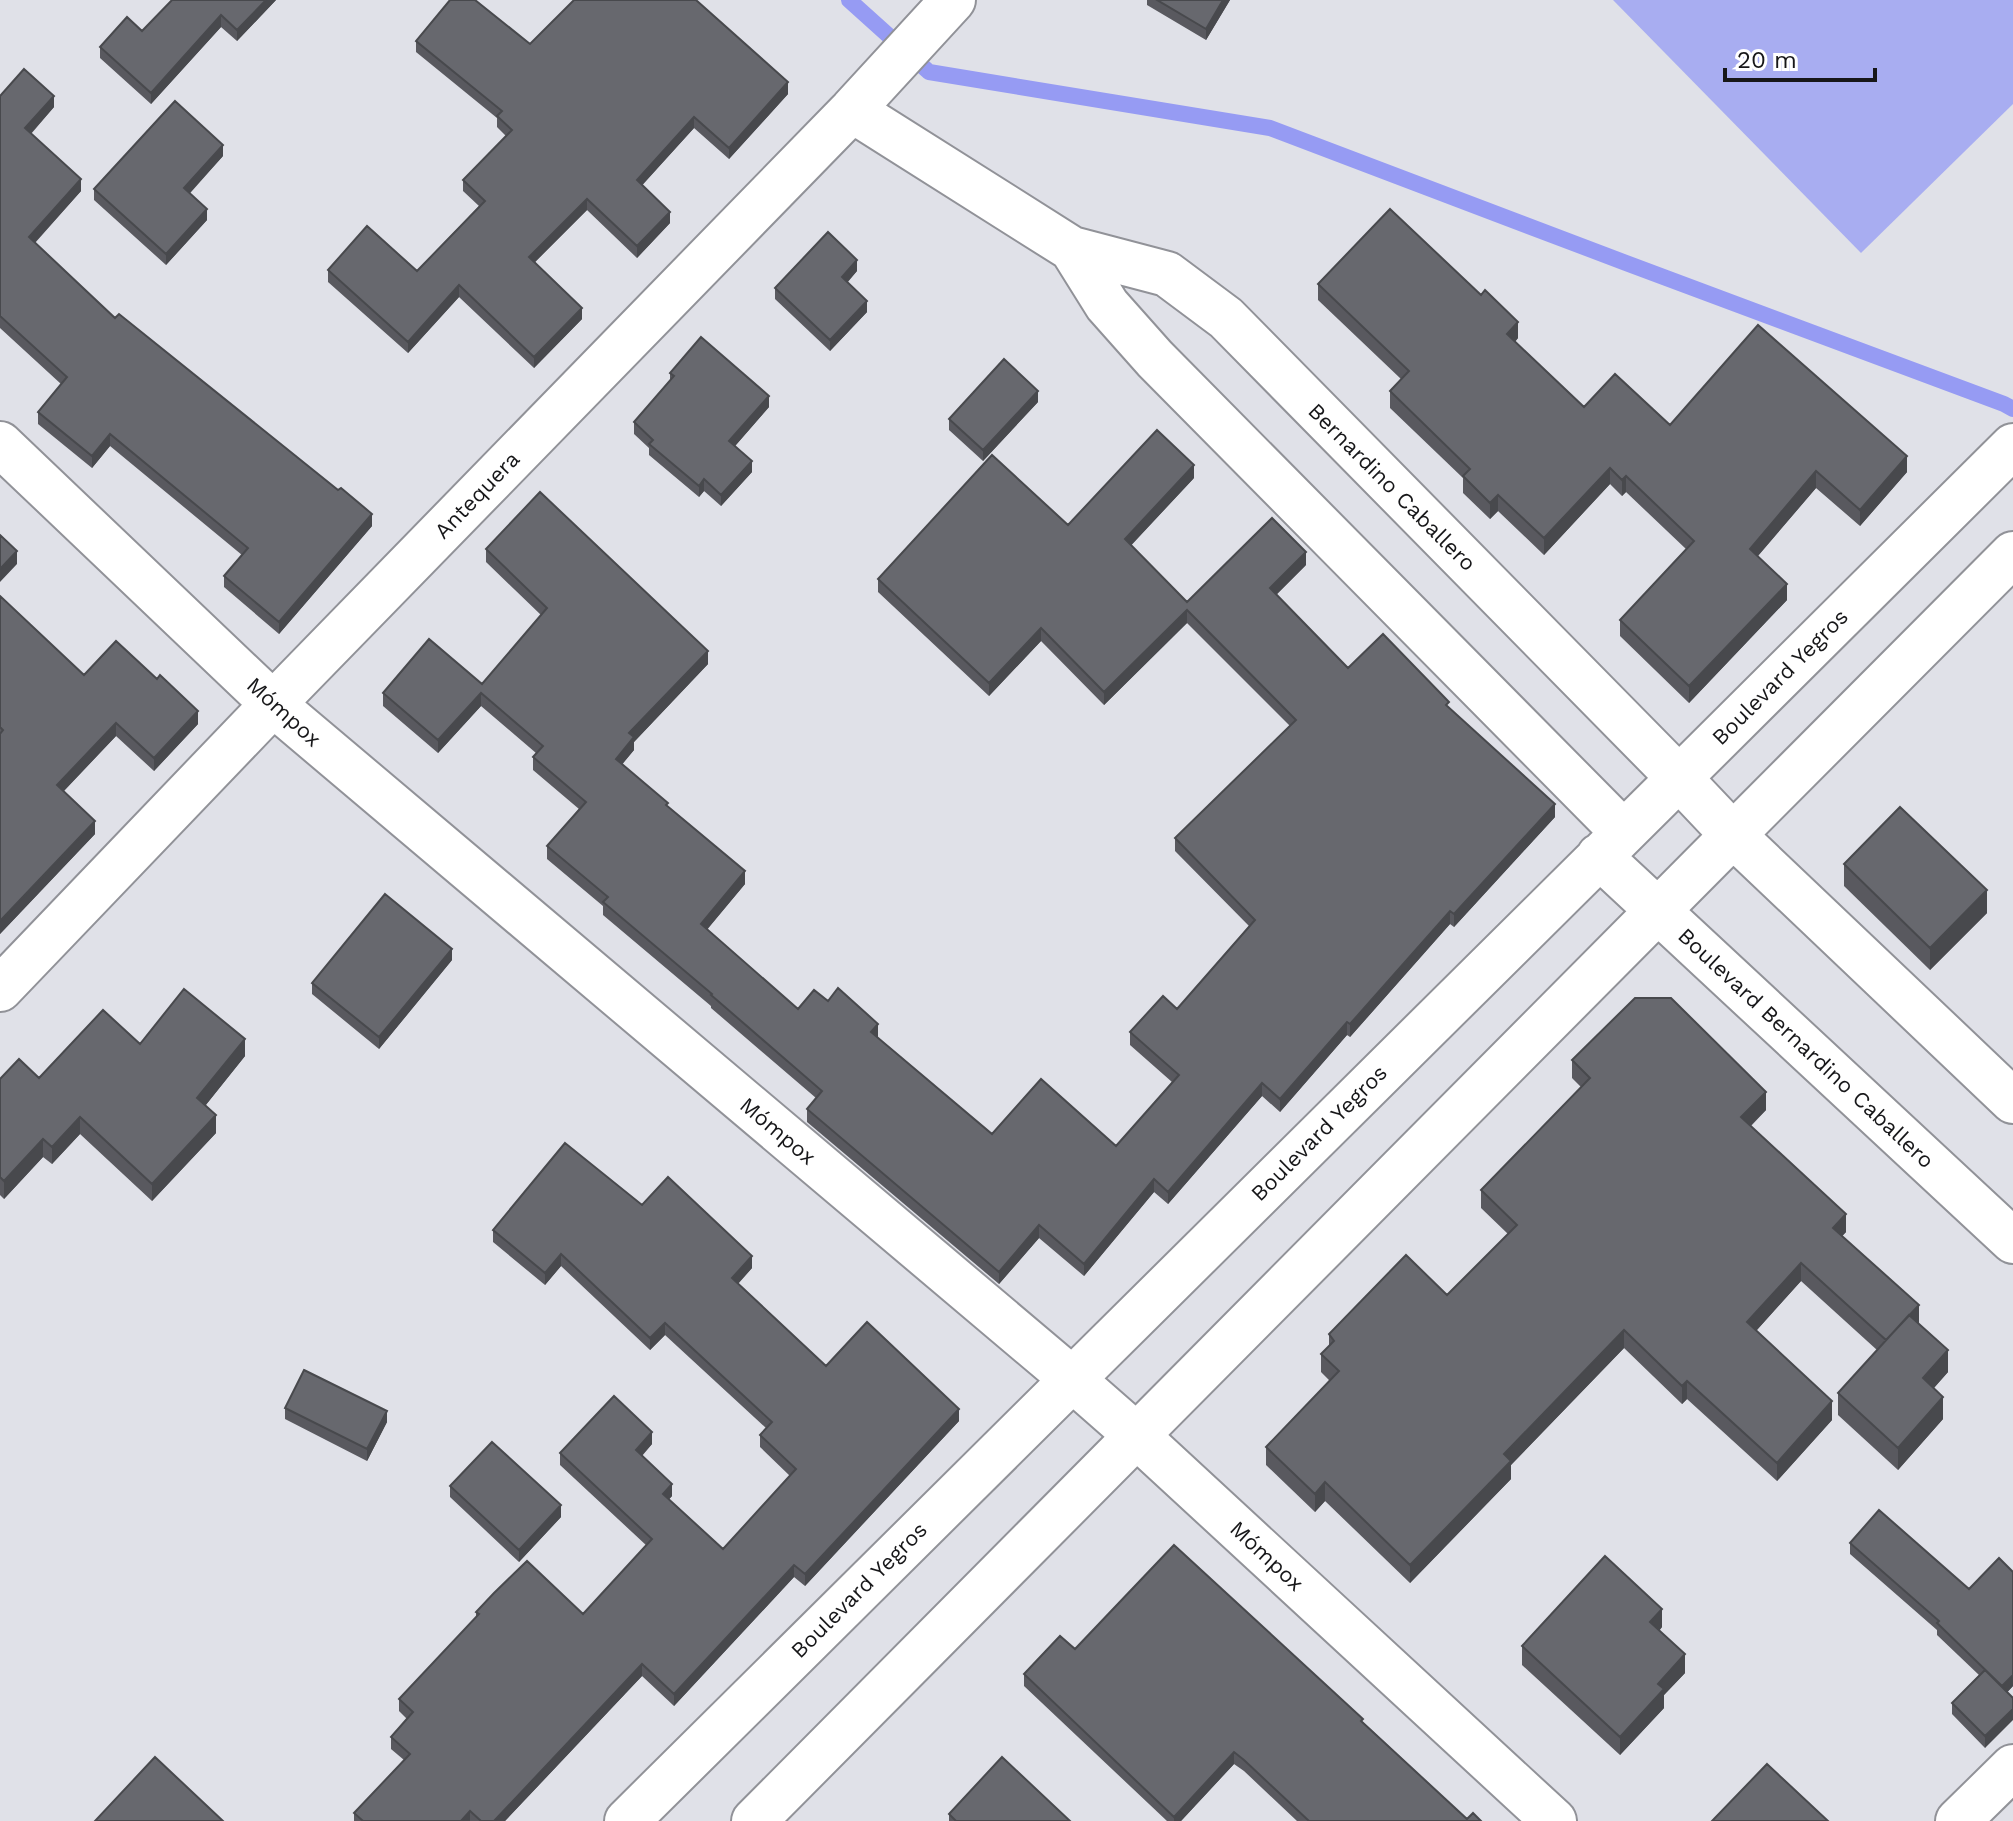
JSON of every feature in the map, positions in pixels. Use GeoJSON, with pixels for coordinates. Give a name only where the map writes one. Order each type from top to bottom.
{"type":"FeatureCollection","features":[{"type":"Feature","properties":{"kind":"street","name":"Antequera"},"geometry":{"type":"LineString","coordinates":[[0,989],[852,110],[951,1]]}},
{"type":"Feature","properties":{"kind":"street","name":"Bernardino Caballero"},"geometry":{"type":"LineString","coordinates":[[852,110],[1072,249],[1167,274],[1226,318],[1679,778]]}},
{"type":"Feature","properties":{"kind":"street","name":"Bernardino Caballero"},"geometry":{"type":"LineString","coordinates":[[1072,249],[1107,305],[1155,359],[1611,844]]}},
{"type":"Feature","properties":{"kind":"street","name":"Mómpox"},"geometry":{"type":"LineString","coordinates":[[0,444],[273,704],[1072,1379],[1554,1821]]}},
{"type":"Feature","properties":{"kind":"street","name":"Boulevard Yegros"},"geometry":{"type":"LineString","coordinates":[[627,1821],[2013,446]]}},
{"type":"Feature","properties":{"kind":"street"},"geometry":{"type":"LineString","coordinates":[[754,1821],[2013,554]]}},
{"type":"Feature","properties":{"kind":"street"},"geometry":{"type":"LineString","coordinates":[[1679,778],[1733,835],[2013,1101]]}},
{"type":"Feature","properties":{"kind":"street","name":"Boulevard Bernardino Caballero"},"geometry":{"type":"LineString","coordinates":[[1611,844],[1659,911],[2013,1241]]}},
{"type":"Feature","properties":{"kind":"street"},"geometry":{"type":"LineString","coordinates":[[1958,1821],[2013,1767]]}},
{"type":"Feature","properties":{"kind":"shaded area"},"geometry":{"type":"Polygon","coordinates":[[[1613,0],[2013,0],[2013,104],[1861,253],[1613,0]]]}},
{"type":"Feature","properties":{"kind":"building"},"geometry":{"type":"Polygon","coordinates":[[[172,0],[266,0],[237,30],[221,15],[151,93],[100,47],[127,17],[142,31],[172,0]]]}},
{"type":"Feature","properties":{"kind":"building"},"geometry":{"type":"Polygon","coordinates":[[[450,0],[475,0],[530,44],[574,0],[696,0],[788,82],[729,148],[694,117],[637,180],[670,212],[637,246],[587,199],[529,257],[582,308],[534,357],[459,285],[408,342],[328,270],[367,226],[417,271],[485,201],[463,180],[512,130],[497,116],[502,111],[416,41],[450,0]]]}},
{"type":"Feature","properties":{"kind":"building"},"geometry":{"type":"Polygon","coordinates":[[[1157,0],[1223,0],[1206,29],[1157,0]]]}},
{"type":"Feature","properties":{"kind":"building"},"geometry":{"type":"Polygon","coordinates":[[[24,69],[54,96],[25,128],[81,179],[29,237],[115,318],[119,314],[372,514],[279,622],[224,576],[248,548],[110,434],[92,456],[38,412],[67,377],[0,316],[0,96],[24,69]]]}},
{"type":"Feature","properties":{"kind":"building"},"geometry":{"type":"Polygon","coordinates":[[[175,101],[223,145],[184,188],[207,209],[166,254],[94,189],[175,101]]]}},
{"type":"Feature","properties":{"kind":"building"},"geometry":{"type":"Polygon","coordinates":[[[1390,209],[1481,295],[1485,290],[1518,322],[1507,334],[1584,407],[1615,374],[1670,425],[1758,325],[1907,456],[1860,510],[1816,471],[1750,549],[1787,584],[1689,686],[1620,620],[1694,541],[1626,476],[1622,480],[1610,468],[1544,538],[1498,495],[1490,503],[1463,476],[1470,469],[1390,391],[1409,371],[1318,284],[1390,209]]]}},
{"type":"Feature","properties":{"kind":"building"},"geometry":{"type":"Polygon","coordinates":[[[828,232],[857,260],[842,277],[867,301],[830,340],[775,288],[828,232]]]}},
{"type":"Feature","properties":{"kind":"building"},"geometry":{"type":"Polygon","coordinates":[[[701,337],[769,396],[729,441],[752,461],[721,495],[704,479],[699,486],[649,444],[653,440],[634,422],[674,376],[670,373],[701,337]]]}},
{"type":"Feature","properties":{"kind":"building"},"geometry":{"type":"Polygon","coordinates":[[[1004,359],[1038,391],[983,450],[949,419],[1004,359]]]}},
{"type":"Feature","properties":{"kind":"building"},"geometry":{"type":"Polygon","coordinates":[[[1157,430],[1194,465],[1125,539],[1187,602],[1272,518],[1306,552],[1270,588],[1348,668],[1383,634],[1449,702],[1446,705],[1555,804],[1454,914],[1450,911],[1280,1099],[1262,1083],[1168,1192],[1154,1179],[1084,1264],[1039,1225],[999,1272],[807,1109],[822,1091],[603,902],[608,897],[547,846],[586,802],[533,757],[543,746],[481,693],[438,740],[383,693],[429,639],[482,684],[547,608],[486,549],[540,492],[708,651],[629,733],[634,737],[616,759],[745,871],[701,924],[798,1009],[814,990],[828,1001],[838,988],[878,1024],[871,1032],[992,1134],[1041,1079],[1116,1146],[1179,1075],[1130,1032],[1163,996],[1177,1009],[1255,920],[1175,838],[1296,720],[1187,610],[1104,692],[1041,628],[989,683],[878,579],[992,455],[1068,525],[1157,430]]]}},
{"type":"Feature","properties":{"kind":"building"},"geometry":{"type":"Polygon","coordinates":[[[0,535],[17,551],[0,569],[0,535]]]}},
{"type":"Feature","properties":{"kind":"building"},"geometry":{"type":"Polygon","coordinates":[[[0,596],[84,675],[116,641],[157,679],[160,675],[198,711],[154,758],[116,723],[57,785],[95,821],[0,921],[0,734],[3,730],[0,727],[0,596]]]}},
{"type":"Feature","properties":{"kind":"building"},"geometry":{"type":"Polygon","coordinates":[[[1900,807],[1987,890],[1930,948],[1844,864],[1900,807]]]}},
{"type":"Feature","properties":{"kind":"building"},"geometry":{"type":"Polygon","coordinates":[[[385,894],[452,949],[379,1037],[312,983],[385,894]]]}},
{"type":"Feature","properties":{"kind":"building"},"geometry":{"type":"Polygon","coordinates":[[[184,989],[245,1039],[197,1098],[216,1115],[152,1184],[80,1117],[52,1147],[43,1139],[4,1181],[0,1177],[0,1079],[19,1059],[39,1078],[103,1010],[140,1044],[184,989]]]}},
{"type":"Feature","properties":{"kind":"building"},"geometry":{"type":"Polygon","coordinates":[[[1635,998],[1671,998],[1766,1092],[1741,1117],[1846,1214],[1833,1228],[1919,1305],[1886,1340],[1801,1263],[1747,1322],[1832,1401],[1777,1463],[1687,1381],[1682,1386],[1624,1330],[1504,1454],[1511,1461],[1410,1565],[1325,1482],[1315,1494],[1266,1447],[1339,1371],[1321,1354],[1334,1341],[1329,1334],[1406,1255],[1447,1295],[1517,1225],[1481,1190],[1590,1078],[1572,1060],[1635,998]]]}},
{"type":"Feature","properties":{"kind":"building"},"geometry":{"type":"Polygon","coordinates":[[[565,1143],[642,1205],[668,1177],[752,1256],[732,1278],[826,1366],[867,1322],[959,1409],[805,1574],[794,1565],[674,1694],[642,1664],[494,1821],[481,1821],[470,1811],[461,1821],[363,1821],[354,1813],[410,1754],[391,1737],[413,1712],[399,1699],[479,1614],[476,1612],[494,1593],[527,1561],[583,1614],[652,1539],[560,1453],[614,1396],[652,1432],[636,1450],[672,1484],[663,1494],[723,1549],[796,1469],[760,1435],[772,1422],[665,1323],[650,1338],[561,1254],[545,1273],[493,1230],[565,1143]]]}},
{"type":"Feature","properties":{"kind":"building"},"geometry":{"type":"Polygon","coordinates":[[[1909,1315],[1948,1350],[1923,1378],[1943,1397],[1898,1448],[1838,1393],[1909,1315]]]}},
{"type":"Feature","properties":{"kind":"building"},"geometry":{"type":"Polygon","coordinates":[[[304,1370],[387,1411],[367,1449],[285,1408],[304,1370]]]}},
{"type":"Feature","properties":{"kind":"building"},"geometry":{"type":"Polygon","coordinates":[[[492,1442],[561,1505],[519,1550],[450,1486],[492,1442]]]}},
{"type":"Feature","properties":{"kind":"building"},"geometry":{"type":"Polygon","coordinates":[[[1879,1510],[1969,1589],[1999,1558],[2013,1572],[2013,1675],[2002,1686],[1937,1623],[1939,1621],[1850,1543],[1879,1510]]]}},
{"type":"Feature","properties":{"kind":"building"},"geometry":{"type":"Polygon","coordinates":[[[1174,1545],[1467,1819],[1473,1813],[1481,1821],[1309,1821],[1234,1752],[1174,1817],[1024,1674],[1060,1636],[1075,1649],[1174,1545]]]}},
{"type":"Feature","properties":{"kind":"building"},"geometry":{"type":"Polygon","coordinates":[[[1605,1556],[1662,1609],[1650,1622],[1685,1654],[1658,1684],[1664,1689],[1620,1737],[1522,1646],[1605,1556]]]}},
{"type":"Feature","properties":{"kind":"building"},"geometry":{"type":"Polygon","coordinates":[[[1985,1670],[2013,1698],[2013,1709],[1985,1736],[1952,1703],[1985,1670]]]}},
{"type":"Feature","properties":{"kind":"building"},"geometry":{"type":"Polygon","coordinates":[[[155,1757],[223,1821],[95,1821],[155,1757]]]}},
{"type":"Feature","properties":{"kind":"building"},"geometry":{"type":"Polygon","coordinates":[[[1002,1757],[1070,1821],[956,1821],[949,1814],[1002,1757]]]}},
{"type":"Feature","properties":{"kind":"building"},"geometry":{"type":"Polygon","coordinates":[[[1767,1764],[1828,1821],[1712,1821],[1767,1764]]]}},
{"type":"Feature","properties":{"kind":"waterway"},"geometry":{"type":"LineString","coordinates":[[849,0],[929,72],[1270,128],[2013,409]]}}]}
